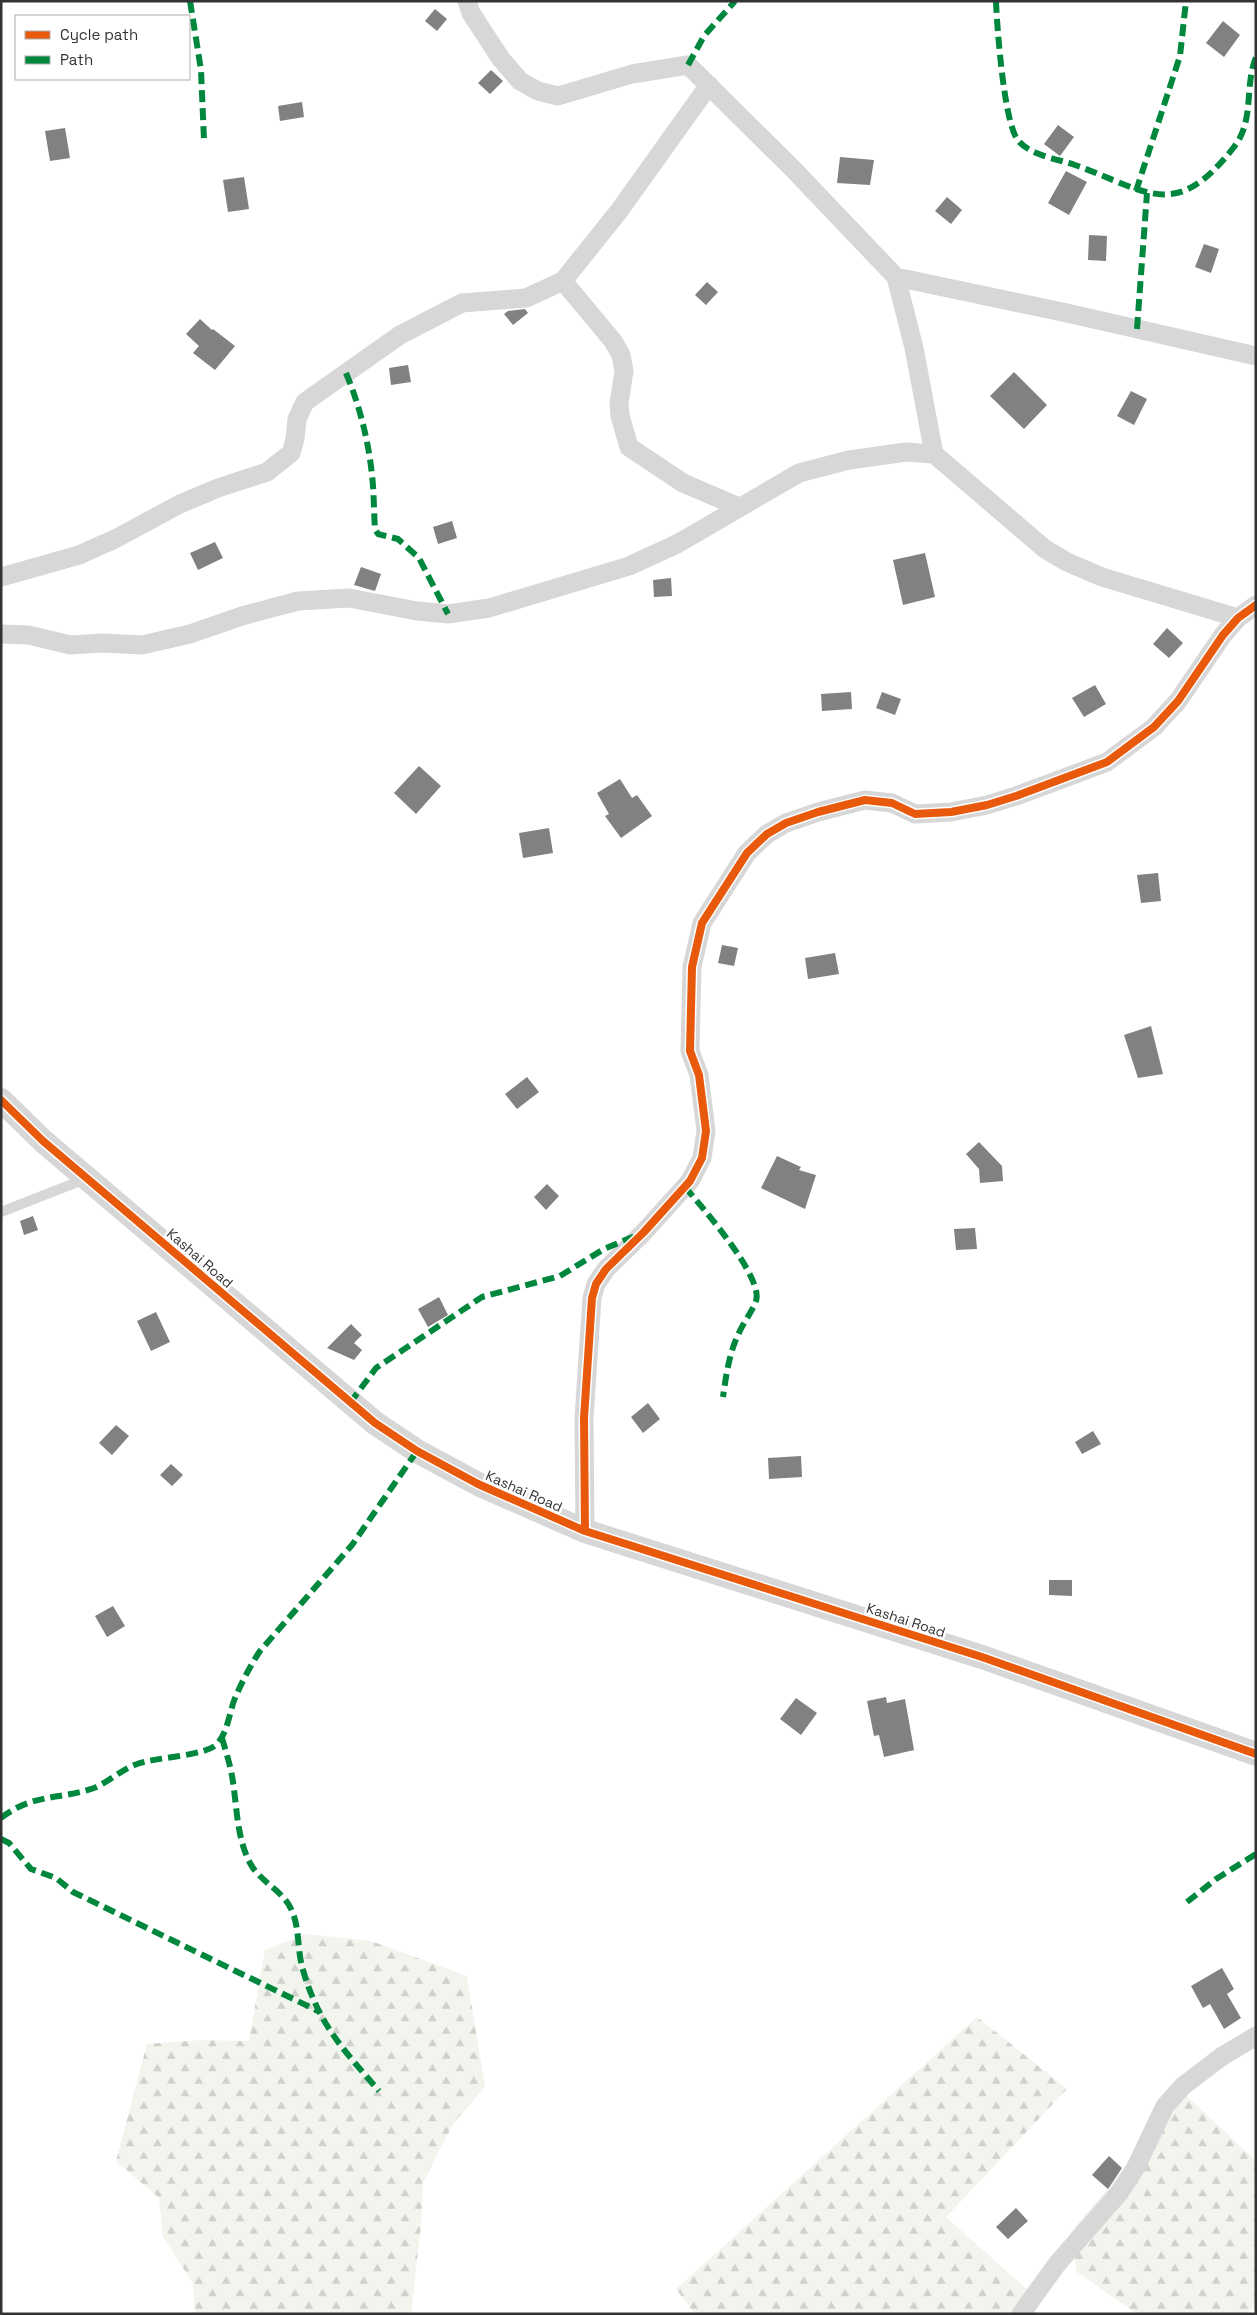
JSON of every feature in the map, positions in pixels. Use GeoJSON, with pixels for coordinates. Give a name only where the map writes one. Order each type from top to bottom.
{"type":"FeatureCollection","features":[{"type":"Feature","properties":{"kind":"street"},"geometry":{"type":"LineString","coordinates":[[467,1],[471,13],[501,59],[520,80],[538,91],[558,96],[632,74],[688,66],[709,85],[896,277],[914,348],[934,454]]}},
{"type":"Feature","properties":{"kind":"street"},"geometry":{"type":"LineString","coordinates":[[1,577],[79,555],[116,539],[180,504],[218,488],[267,472],[291,453],[295,439],[297,419],[305,402],[400,335],[462,303],[526,298],[563,281],[619,211],[709,85]]}},
{"type":"Feature","properties":{"kind":"street"},"geometry":{"type":"LineString","coordinates":[[896,277],[1256,356]]}},
{"type":"Feature","properties":{"kind":"street"},"geometry":{"type":"LineString","coordinates":[[563,281],[613,341],[622,355],[624,371],[619,403],[620,416],[629,447],[683,483],[738,507]]}},
{"type":"Feature","properties":{"kind":"street"},"geometry":{"type":"LineString","coordinates":[[1,634],[29,635],[50,642],[70,645],[102,643],[142,645],[190,634],[242,616],[298,601],[349,598],[417,611],[448,614],[489,608],[629,566],[677,544],[799,473],[849,460],[906,452],[934,454],[1045,550],[1067,562],[1102,577],[1238,618]]}},
{"type":"Feature","properties":{"kind":"street"},"geometry":{"type":"LineString","coordinates":[[585,1531],[584,1418],[592,1298],[596,1284],[606,1269],[644,1232],[690,1181],[702,1158],[706,1131],[705,1122],[699,1075],[690,1051],[693,960],[702,923],[747,853],[767,834],[786,823],[818,812],[865,800],[892,803],[915,814],[951,812],[987,805],[1016,796],[1106,762],[1154,727],[1178,701],[1223,635],[1238,618],[1256,605]]}},
{"type":"Feature","properties":{"kind":"street","name":"Kashai Road"},"geometry":{"type":"LineString","coordinates":[[1,1100],[43,1141],[375,1423],[417,1451],[478,1484],[585,1531],[982,1657],[1256,1754]]}},
{"type":"Feature","properties":{"kind":"street"},"geometry":{"type":"LineString","coordinates":[[1021,2314],[1058,2264],[1120,2192],[1136,2168],[1165,2106],[1183,2086],[1221,2057],[1256,2036]]}},
{"type":"Feature","properties":{"kind":"lane"},"geometry":{"type":"LineString","coordinates":[[1,1212],[88,1178]]}},
{"type":"Feature","properties":{"kind":"green space"},"geometry":{"type":"Polygon","coordinates":[[[306,1934],[371,1941],[467,1976],[485,2087],[453,2124],[423,2182],[421,2226],[411,2314],[195,2314],[193,2283],[163,2237],[159,2198],[116,2161],[147,2044],[201,2040],[249,2041],[265,1950],[306,1934]]]}},
{"type":"Feature","properties":{"kind":"green space"},"geometry":{"type":"Polygon","coordinates":[[[977,2017],[1067,2089],[946,2217],[1031,2293],[1016,2314],[695,2314],[676,2289],[977,2017]]]}},
{"type":"Feature","properties":{"kind":"green space"},"geometry":{"type":"Polygon","coordinates":[[[1173,2083],[1256,2161],[1256,2306],[1247,2314],[1137,2314],[1077,2272],[1070,2233],[1141,2149],[1173,2083]]]}},
{"type":"Feature","properties":{"kind":"building"},"geometry":{"type":"Polygon","coordinates":[[[435,9],[447,19],[437,31],[425,21],[435,9]]]}},
{"type":"Feature","properties":{"kind":"building"},"geometry":{"type":"Polygon","coordinates":[[[1223,21],[1240,35],[1224,57],[1206,43],[1223,21]]]}},
{"type":"Feature","properties":{"kind":"building"},"geometry":{"type":"Polygon","coordinates":[[[491,70],[503,81],[490,94],[478,83],[491,70]]]}},
{"type":"Feature","properties":{"kind":"building"},"geometry":{"type":"Polygon","coordinates":[[[302,102],[304,117],[280,121],[278,106],[302,102]]]}},
{"type":"Feature","properties":{"kind":"building"},"geometry":{"type":"Polygon","coordinates":[[[1058,125],[1074,137],[1060,156],[1044,144],[1058,125]]]}},
{"type":"Feature","properties":{"kind":"building"},"geometry":{"type":"Polygon","coordinates":[[[65,128],[70,158],[50,161],[45,131],[65,128]]]}},
{"type":"Feature","properties":{"kind":"building"},"geometry":{"type":"Polygon","coordinates":[[[840,157],[874,160],[870,185],[837,183],[840,157]]]}},
{"type":"Feature","properties":{"kind":"building"},"geometry":{"type":"Polygon","coordinates":[[[1066,171],[1087,182],[1069,215],[1048,203],[1066,171]]]}},
{"type":"Feature","properties":{"kind":"building"},"geometry":{"type":"Polygon","coordinates":[[[244,177],[249,209],[228,212],[223,180],[244,177]]]}},
{"type":"Feature","properties":{"kind":"building"},"geometry":{"type":"Polygon","coordinates":[[[947,197],[962,210],[951,224],[935,211],[947,197]]]}},
{"type":"Feature","properties":{"kind":"building"},"geometry":{"type":"Polygon","coordinates":[[[1089,235],[1107,236],[1106,261],[1088,260],[1089,235]]]}},
{"type":"Feature","properties":{"kind":"building"},"geometry":{"type":"Polygon","coordinates":[[[1204,244],[1219,249],[1211,273],[1195,267],[1204,244]]]}},
{"type":"Feature","properties":{"kind":"building"},"geometry":{"type":"Polygon","coordinates":[[[707,282],[718,292],[706,305],[695,295],[707,282]]]}},
{"type":"Feature","properties":{"kind":"building"},"geometry":{"type":"Polygon","coordinates":[[[525,309],[528,313],[513,325],[504,314],[508,311],[525,309]]]}},
{"type":"Feature","properties":{"kind":"building"},"geometry":{"type":"Polygon","coordinates":[[[200,319],[235,346],[215,370],[193,353],[199,346],[186,334],[200,319]]]}},
{"type":"Feature","properties":{"kind":"building"},"geometry":{"type":"Polygon","coordinates":[[[408,365],[411,382],[391,385],[389,368],[408,365]]]}},
{"type":"Feature","properties":{"kind":"building"},"geometry":{"type":"Polygon","coordinates":[[[1014,372],[1047,405],[1024,429],[990,396],[1014,372]]]}},
{"type":"Feature","properties":{"kind":"building"},"geometry":{"type":"Polygon","coordinates":[[[1131,391],[1147,399],[1134,425],[1117,416],[1131,391]]]}},
{"type":"Feature","properties":{"kind":"building"},"geometry":{"type":"Polygon","coordinates":[[[452,521],[457,538],[438,544],[433,527],[452,521]]]}},
{"type":"Feature","properties":{"kind":"building"},"geometry":{"type":"Polygon","coordinates":[[[215,542],[223,558],[198,570],[190,553],[215,542]]]}},
{"type":"Feature","properties":{"kind":"building"},"geometry":{"type":"Polygon","coordinates":[[[925,553],[935,597],[903,605],[893,560],[925,553]]]}},
{"type":"Feature","properties":{"kind":"building"},"geometry":{"type":"Polygon","coordinates":[[[361,567],[381,574],[375,591],[354,585],[361,567]]]}},
{"type":"Feature","properties":{"kind":"building"},"geometry":{"type":"Polygon","coordinates":[[[671,578],[672,596],[654,597],[653,580],[671,578]]]}},
{"type":"Feature","properties":{"kind":"building"},"geometry":{"type":"Polygon","coordinates":[[[1167,628],[1183,643],[1169,658],[1153,644],[1167,628]]]}},
{"type":"Feature","properties":{"kind":"building"},"geometry":{"type":"Polygon","coordinates":[[[1095,685],[1106,704],[1084,717],[1072,698],[1095,685]]]}},
{"type":"Feature","properties":{"kind":"building"},"geometry":{"type":"Polygon","coordinates":[[[851,692],[852,709],[822,711],[821,694],[851,692]]]}},
{"type":"Feature","properties":{"kind":"building"},"geometry":{"type":"Polygon","coordinates":[[[882,692],[901,699],[895,715],[876,708],[882,692]]]}},
{"type":"Feature","properties":{"kind":"building"},"geometry":{"type":"Polygon","coordinates":[[[419,766],[441,786],[416,814],[394,793],[419,766]]]}},
{"type":"Feature","properties":{"kind":"building"},"geometry":{"type":"Polygon","coordinates":[[[620,779],[632,798],[637,795],[652,816],[621,838],[605,816],[609,814],[597,793],[620,779]]]}},
{"type":"Feature","properties":{"kind":"building"},"geometry":{"type":"Polygon","coordinates":[[[549,828],[553,853],[523,858],[519,833],[549,828]]]}},
{"type":"Feature","properties":{"kind":"building"},"geometry":{"type":"Polygon","coordinates":[[[1158,873],[1161,901],[1141,903],[1137,875],[1158,873]]]}},
{"type":"Feature","properties":{"kind":"building"},"geometry":{"type":"Polygon","coordinates":[[[722,945],[738,948],[734,966],[718,963],[722,945]]]}},
{"type":"Feature","properties":{"kind":"building"},"geometry":{"type":"Polygon","coordinates":[[[835,953],[839,974],[808,979],[805,958],[835,953]]]}},
{"type":"Feature","properties":{"kind":"building"},"geometry":{"type":"Polygon","coordinates":[[[1151,1026],[1163,1074],[1138,1078],[1124,1035],[1151,1026]]]}},
{"type":"Feature","properties":{"kind":"building"},"geometry":{"type":"Polygon","coordinates":[[[527,1077],[539,1092],[517,1109],[505,1094],[527,1077]]]}},
{"type":"Feature","properties":{"kind":"building"},"geometry":{"type":"Polygon","coordinates":[[[979,1142],[1002,1166],[1003,1181],[980,1183],[979,1169],[966,1154],[979,1142]]]}},
{"type":"Feature","properties":{"kind":"building"},"geometry":{"type":"Polygon","coordinates":[[[777,1156],[801,1167],[799,1170],[816,1175],[805,1209],[761,1188],[777,1156]]]}},
{"type":"Feature","properties":{"kind":"building"},"geometry":{"type":"Polygon","coordinates":[[[547,1184],[559,1196],[546,1210],[534,1197],[547,1184]]]}},
{"type":"Feature","properties":{"kind":"building"},"geometry":{"type":"Polygon","coordinates":[[[33,1216],[38,1230],[24,1235],[20,1221],[33,1216]]]}},
{"type":"Feature","properties":{"kind":"building"},"geometry":{"type":"Polygon","coordinates":[[[975,1228],[977,1249],[956,1250],[954,1229],[975,1228]]]}},
{"type":"Feature","properties":{"kind":"building"},"geometry":{"type":"Polygon","coordinates":[[[439,1297],[448,1315],[428,1327],[418,1309],[439,1297]]]}},
{"type":"Feature","properties":{"kind":"building"},"geometry":{"type":"Polygon","coordinates":[[[156,1312],[170,1342],[151,1351],[137,1321],[156,1312]]]}},
{"type":"Feature","properties":{"kind":"building"},"geometry":{"type":"Polygon","coordinates":[[[351,1324],[362,1335],[354,1343],[362,1350],[354,1360],[327,1348],[351,1324]]]}},
{"type":"Feature","properties":{"kind":"building"},"geometry":{"type":"Polygon","coordinates":[[[648,1403],[660,1419],[643,1433],[631,1417],[648,1403]]]}},
{"type":"Feature","properties":{"kind":"building"},"geometry":{"type":"Polygon","coordinates":[[[116,1425],[129,1436],[112,1455],[99,1443],[116,1425]]]}},
{"type":"Feature","properties":{"kind":"building"},"geometry":{"type":"Polygon","coordinates":[[[1093,1431],[1101,1444],[1082,1454],[1075,1442],[1093,1431]]]}},
{"type":"Feature","properties":{"kind":"building"},"geometry":{"type":"Polygon","coordinates":[[[801,1456],[802,1477],[769,1479],[768,1458],[801,1456]]]}},
{"type":"Feature","properties":{"kind":"building"},"geometry":{"type":"Polygon","coordinates":[[[171,1464],[183,1475],[172,1486],[160,1475],[171,1464]]]}},
{"type":"Feature","properties":{"kind":"building"},"geometry":{"type":"Polygon","coordinates":[[[1049,1580],[1072,1580],[1072,1596],[1049,1595],[1049,1580]]]}},
{"type":"Feature","properties":{"kind":"building"},"geometry":{"type":"Polygon","coordinates":[[[113,1606],[125,1626],[107,1637],[95,1616],[113,1606]]]}},
{"type":"Feature","properties":{"kind":"building"},"geometry":{"type":"Polygon","coordinates":[[[886,1697],[887,1703],[905,1699],[914,1750],[884,1757],[879,1735],[874,1736],[867,1701],[886,1697]]]}},
{"type":"Feature","properties":{"kind":"building"},"geometry":{"type":"Polygon","coordinates":[[[796,1698],[817,1713],[801,1735],[780,1719],[796,1698]]]}},
{"type":"Feature","properties":{"kind":"building"},"geometry":{"type":"Polygon","coordinates":[[[1222,1968],[1234,1989],[1227,1994],[1241,2018],[1224,2029],[1210,2004],[1203,2008],[1191,1986],[1222,1968]]]}},
{"type":"Feature","properties":{"kind":"building"},"geometry":{"type":"Polygon","coordinates":[[[1109,2156],[1122,2168],[1108,2189],[1092,2175],[1109,2156]]]}},
{"type":"Feature","properties":{"kind":"building"},"geometry":{"type":"Polygon","coordinates":[[[1016,2208],[1028,2221],[1008,2239],[996,2227],[1016,2208]]]}},
{"type":"Feature","properties":{"kind":"marked path"},"geometry":{"type":"LineString","coordinates":[[190,1],[201,70],[204,140]]}},
{"type":"Feature","properties":{"kind":"marked path"},"geometry":{"type":"LineString","coordinates":[[688,65],[704,36],[735,1]]}},
{"type":"Feature","properties":{"kind":"marked path"},"geometry":{"type":"LineString","coordinates":[[996,1],[1005,94],[1012,129],[1017,139],[1028,149],[1036,153],[1075,165],[1142,191],[1160,194],[1177,193],[1195,186],[1213,171],[1234,147],[1245,126],[1250,80],[1256,57]]}},
{"type":"Feature","properties":{"kind":"marked path"},"geometry":{"type":"LineString","coordinates":[[1136,191],[1180,56],[1186,1]]}},
{"type":"Feature","properties":{"kind":"marked path"},"geometry":{"type":"LineString","coordinates":[[1137,329],[1147,193]]}},
{"type":"Feature","properties":{"kind":"marked path"},"geometry":{"type":"LineString","coordinates":[[346,373],[356,400],[370,457],[375,529],[378,534],[398,539],[419,558],[448,614]]}},
{"type":"Feature","properties":{"kind":"marked path"},"geometry":{"type":"LineString","coordinates":[[685,1187],[730,1242],[751,1276],[756,1290],[756,1301],[732,1350],[723,1397]]}},
{"type":"Feature","properties":{"kind":"marked path"},"geometry":{"type":"LineString","coordinates":[[350,1403],[376,1368],[482,1297],[560,1276],[604,1249],[635,1236]]}},
{"type":"Feature","properties":{"kind":"marked path"},"geometry":{"type":"LineString","coordinates":[[1,1818],[24,1804],[94,1788],[137,1764],[192,1754],[217,1744],[226,1728],[238,1692],[260,1651],[352,1545],[417,1451]]}},
{"type":"Feature","properties":{"kind":"marked path"},"geometry":{"type":"LineString","coordinates":[[222,1738],[231,1771],[242,1844],[250,1863],[254,1870],[283,1898],[292,1911],[295,1918],[303,1970],[317,2006],[343,2049],[379,2091]]}},
{"type":"Feature","properties":{"kind":"marked path"},"geometry":{"type":"LineString","coordinates":[[1,1839],[9,1843],[31,1869],[56,1878],[73,1892],[318,2011]]}},
{"type":"Feature","properties":{"kind":"marked path"},"geometry":{"type":"LineString","coordinates":[[1187,1902],[1216,1879],[1256,1854]]}},
{"type":"Feature","properties":{"kind":"cycle path"},"geometry":{"type":"LineString","coordinates":[[585,1531],[584,1418],[592,1298],[596,1284],[606,1269],[644,1232],[690,1181],[702,1158],[706,1131],[699,1075],[690,1051],[692,967],[702,923],[747,853],[767,834],[786,823],[818,812],[865,800],[892,803],[915,814],[951,812],[987,805],[1016,796],[1107,762],[1154,727],[1178,701],[1223,635],[1238,618],[1256,605]]}},
{"type":"Feature","properties":{"kind":"cycle path"},"geometry":{"type":"LineString","coordinates":[[1,1100],[43,1141],[375,1423],[417,1451],[478,1484],[585,1531],[982,1657],[1256,1754]]}}]}
